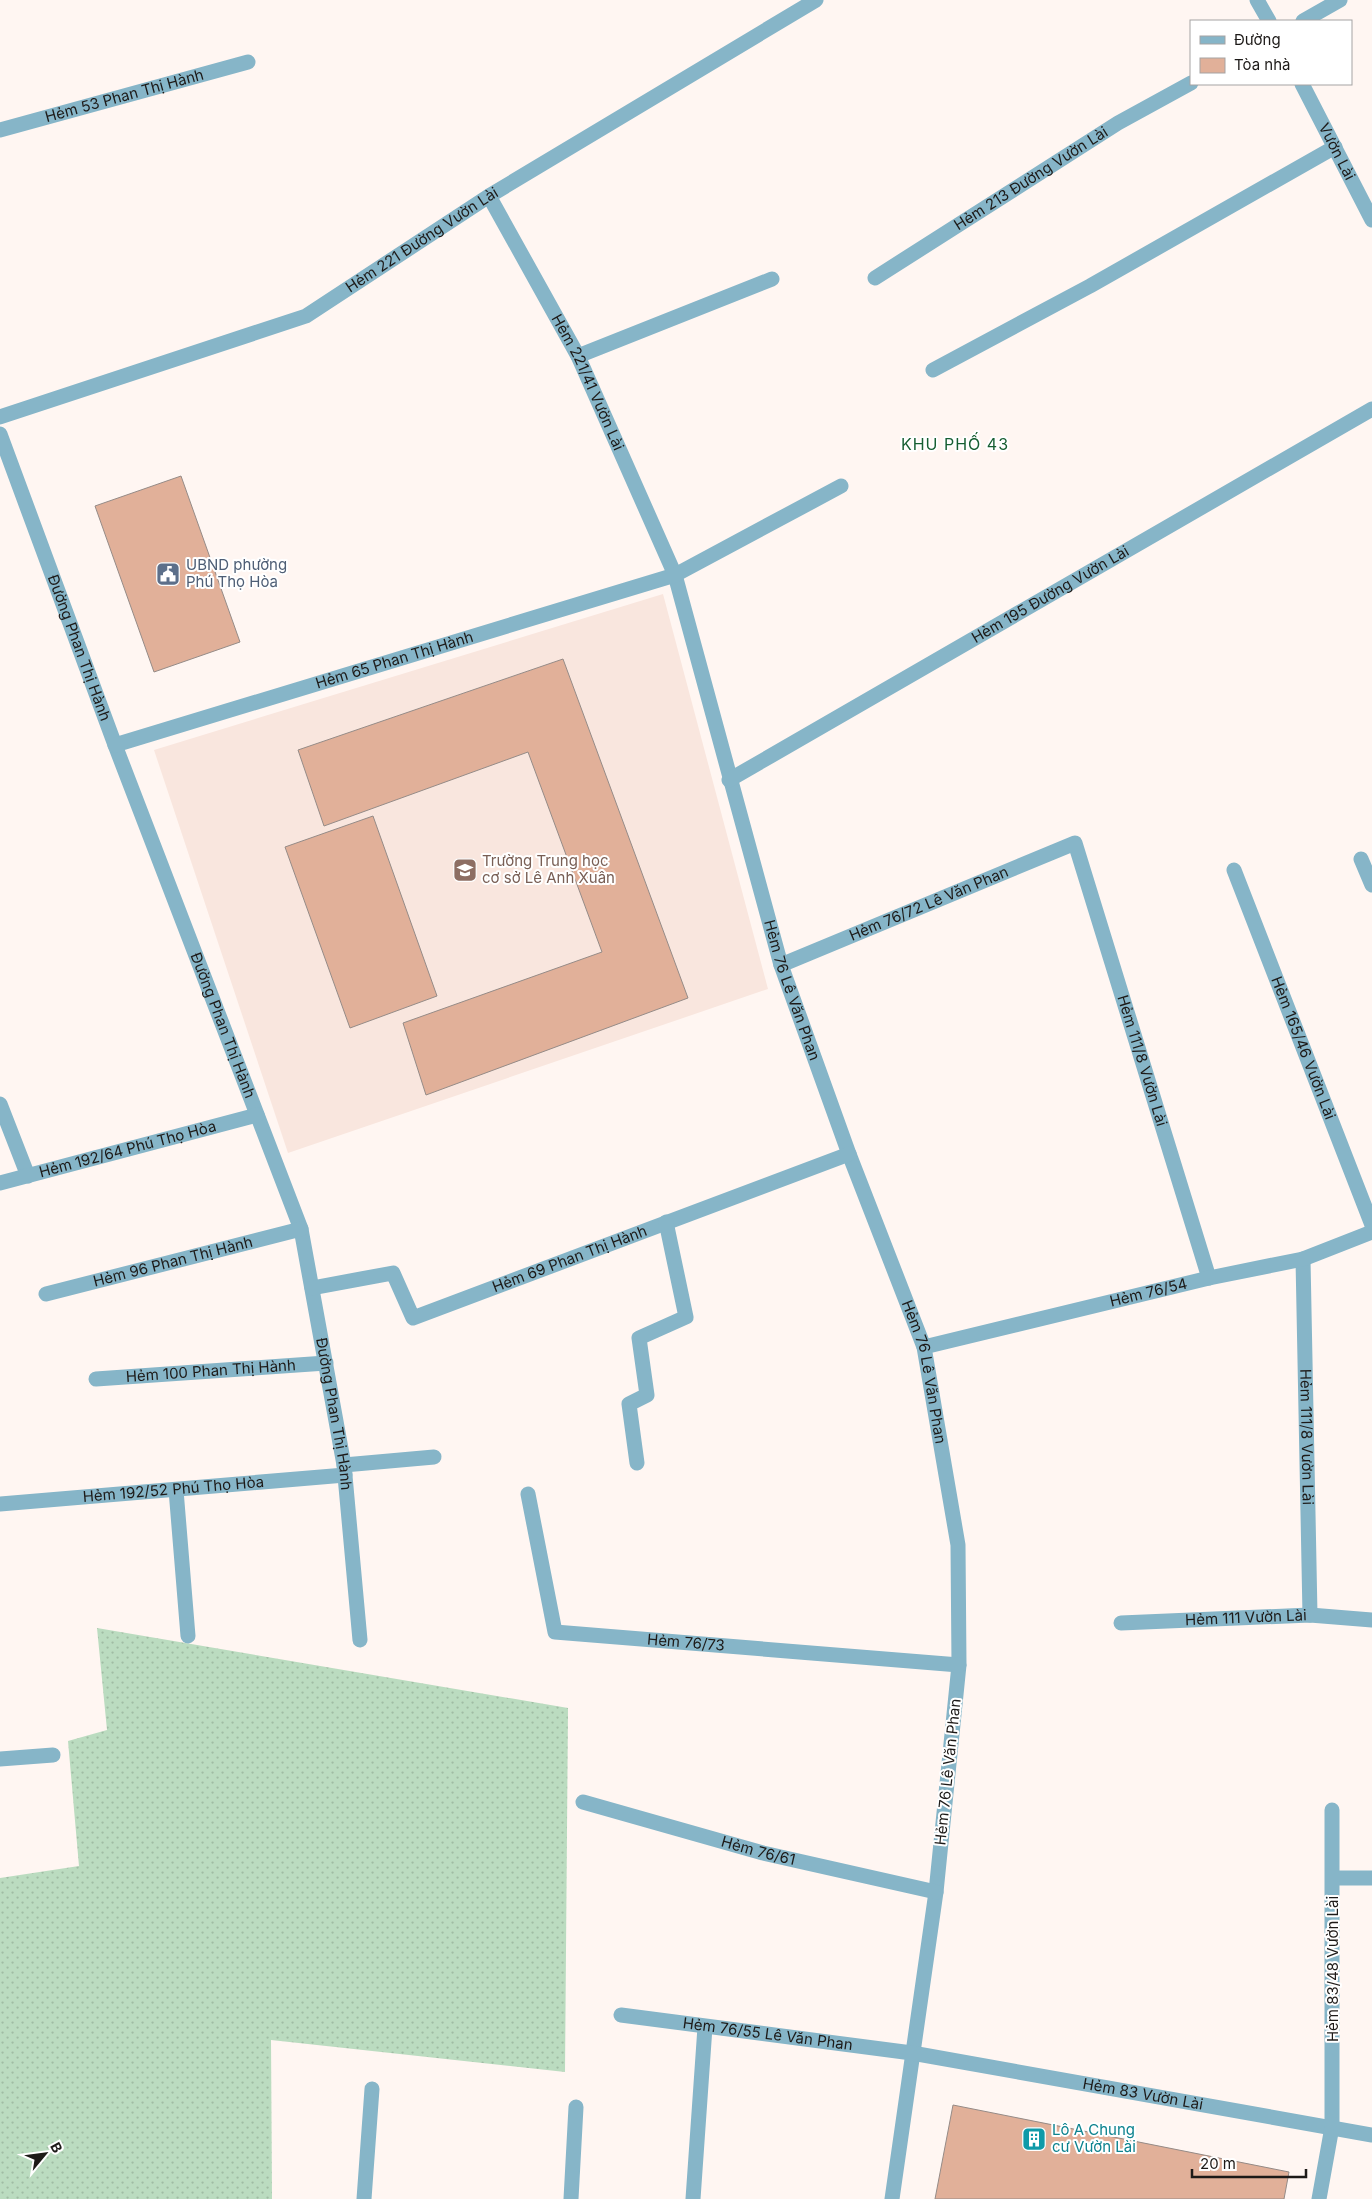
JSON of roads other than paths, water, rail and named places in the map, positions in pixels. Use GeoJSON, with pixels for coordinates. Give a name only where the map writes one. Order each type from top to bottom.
{"type":"FeatureCollection","features":[{"type":"Feature","properties":{"kind":"street","name":"Hẻm 221 Đường Vườn Lài"},"geometry":{"type":"LineString","coordinates":[[0,417],[306,316],[490,196],[816,0]]}},
{"type":"Feature","properties":{"kind":"street"},"geometry":{"type":"LineString","coordinates":[[1257,0],[1268,20]]}},
{"type":"Feature","properties":{"kind":"street"},"geometry":{"type":"LineString","coordinates":[[1305,20],[1340,0]]}},
{"type":"Feature","properties":{"kind":"street","name":"Hẻm 53 Phan Thị Hành"},"geometry":{"type":"LineString","coordinates":[[0,130],[248,62]]}},
{"type":"Feature","properties":{"kind":"street","name":"Hẻm 213 Đường Vườn Lài"},"geometry":{"type":"LineString","coordinates":[[875,278],[1118,123],[1190,84]]}},
{"type":"Feature","properties":{"kind":"street","name":"Vườn Lài"},"geometry":{"type":"LineString","coordinates":[[1303,85],[1372,220]]}},
{"type":"Feature","properties":{"kind":"street"},"geometry":{"type":"LineString","coordinates":[[933,370],[1090,286],[1335,147]]}},
{"type":"Feature","properties":{"kind":"street","name":"Hẻm 221/41 Vườn Lài"},"geometry":{"type":"LineString","coordinates":[[490,196],[578,356],[675,575]]}},
{"type":"Feature","properties":{"kind":"street"},"geometry":{"type":"LineString","coordinates":[[578,356],[772,279]]}},
{"type":"Feature","properties":{"kind":"street","name":"Hẻm 195 Đường Vườn Lài"},"geometry":{"type":"LineString","coordinates":[[729,780],[1372,409]]}},
{"type":"Feature","properties":{"kind":"street","name":"Đường Phan Thị Hành"},"geometry":{"type":"LineString","coordinates":[[0,434],[115,745],[300,1229],[345,1470],[360,1640]]}},
{"type":"Feature","properties":{"kind":"street","name":"Hẻm 65 Phan Thị Hành"},"geometry":{"type":"LineString","coordinates":[[115,745],[675,575],[841,486]]}},
{"type":"Feature","properties":{"kind":"street","name":"Hẻm 76 Lê Văn Phan"},"geometry":{"type":"LineString","coordinates":[[675,575],[729,780],[781,965],[849,1154],[924,1347],[958,1545],[958,1665],[936,1892],[892,2199]]}},
{"type":"Feature","properties":{"kind":"street","name":"Hẻm 76/72 Lê Văn Phan"},"geometry":{"type":"LineString","coordinates":[[781,965],[1076,843]]}},
{"type":"Feature","properties":{"kind":"street","name":"Hẻm 111/8 Vườn Lài"},"geometry":{"type":"LineString","coordinates":[[1076,843],[1209,1278]]}},
{"type":"Feature","properties":{"kind":"street"},"geometry":{"type":"LineString","coordinates":[[1361,859],[1372,885]]}},
{"type":"Feature","properties":{"kind":"street","name":"Hẻm 165/46 Vườn Lài"},"geometry":{"type":"LineString","coordinates":[[1234,870],[1372,1225]]}},
{"type":"Feature","properties":{"kind":"street"},"geometry":{"type":"LineString","coordinates":[[0,1104],[28,1176]]}},
{"type":"Feature","properties":{"kind":"street","name":"Hẻm 192/64 Phú Thọ Hòa"},"geometry":{"type":"LineString","coordinates":[[0,1183],[257,1115]]}},
{"type":"Feature","properties":{"kind":"street","name":"Hẻm 69 Phan Thị Hành"},"geometry":{"type":"LineString","coordinates":[[312,1288],[394,1273],[413,1318],[849,1154]]}},
{"type":"Feature","properties":{"kind":"street"},"geometry":{"type":"LineString","coordinates":[[637,1462],[629,1404],[647,1396],[639,1338],[686,1318],[666,1222]]}},
{"type":"Feature","properties":{"kind":"street","name":"Hẻm 96 Phan Thị Hành"},"geometry":{"type":"LineString","coordinates":[[46,1294],[300,1229]]}},
{"type":"Feature","properties":{"kind":"street","name":"Hẻm 76/54"},"geometry":{"type":"LineString","coordinates":[[924,1347],[1209,1278],[1303,1259],[1372,1232]]}},
{"type":"Feature","properties":{"kind":"street","name":"Hẻm 111/8 Vườn Lài"},"geometry":{"type":"LineString","coordinates":[[1303,1259],[1310,1614]]}},
{"type":"Feature","properties":{"kind":"street","name":"Hẻm 100 Phan Thị Hành"},"geometry":{"type":"LineString","coordinates":[[96,1379],[326,1363]]}},
{"type":"Feature","properties":{"kind":"street","name":"Hẻm 192/52 Phú Thọ Hòa"},"geometry":{"type":"LineString","coordinates":[[0,1504],[176,1490],[345,1470],[434,1457]]}},
{"type":"Feature","properties":{"kind":"street"},"geometry":{"type":"LineString","coordinates":[[176,1490],[188,1636]]}},
{"type":"Feature","properties":{"kind":"street","name":"Hẻm 76/73"},"geometry":{"type":"LineString","coordinates":[[528,1494],[555,1632],[958,1665]]}},
{"type":"Feature","properties":{"kind":"street","name":"Hẻm 111 Vườn Lài"},"geometry":{"type":"LineString","coordinates":[[1121,1623],[1310,1614],[1372,1620]]}},
{"type":"Feature","properties":{"kind":"street"},"geometry":{"type":"LineString","coordinates":[[0,1759],[53,1755]]}},
{"type":"Feature","properties":{"kind":"street","name":"Hẻm 76/61"},"geometry":{"type":"LineString","coordinates":[[583,1802],[762,1853],[936,1892]]}},
{"type":"Feature","properties":{"kind":"street","name":"Hẻm 83/48 Vườn Lài"},"geometry":{"type":"LineString","coordinates":[[1319,2199],[1332,2127],[1332,1810]]}},
{"type":"Feature","properties":{"kind":"street"},"geometry":{"type":"LineString","coordinates":[[1333,1878],[1372,1878]]}},
{"type":"Feature","properties":{"kind":"street","name":"Hẻm 76/55 Lê Văn Phan"},"geometry":{"type":"LineString","coordinates":[[621,2015],[912,2053]]}},
{"type":"Feature","properties":{"kind":"street"},"geometry":{"type":"LineString","coordinates":[[693,2199],[705,2027]]}},
{"type":"Feature","properties":{"kind":"street","name":"Hẻm 83 Vườn Lài"},"geometry":{"type":"LineString","coordinates":[[912,2053],[1372,2135]]}},
{"type":"Feature","properties":{"kind":"street"},"geometry":{"type":"LineString","coordinates":[[364,2199],[372,2088]]}},
{"type":"Feature","properties":{"kind":"street"},"geometry":{"type":"LineString","coordinates":[[571,2199],[576,2108]]}},
{"type":"Feature","properties":{"kind":"place","name":"UBND phường Phú Thọ Hòa"},"geometry":{"type":"Point","coordinates":[168,574]}},
{"type":"Feature","properties":{"kind":"place","name":"Trường Trung học cơ sở Lê Anh Xuân"},"geometry":{"type":"Point","coordinates":[465,870]}},
{"type":"Feature","properties":{"kind":"place","name":"Lô A Chung cư Vườn Lài"},"geometry":{"type":"Point","coordinates":[1034,2139]}},
{"type":"Feature","properties":{"kind":"district","name":"KHU PHỐ 43"},"geometry":{"type":"Point","coordinates":[955,444]}}]}
